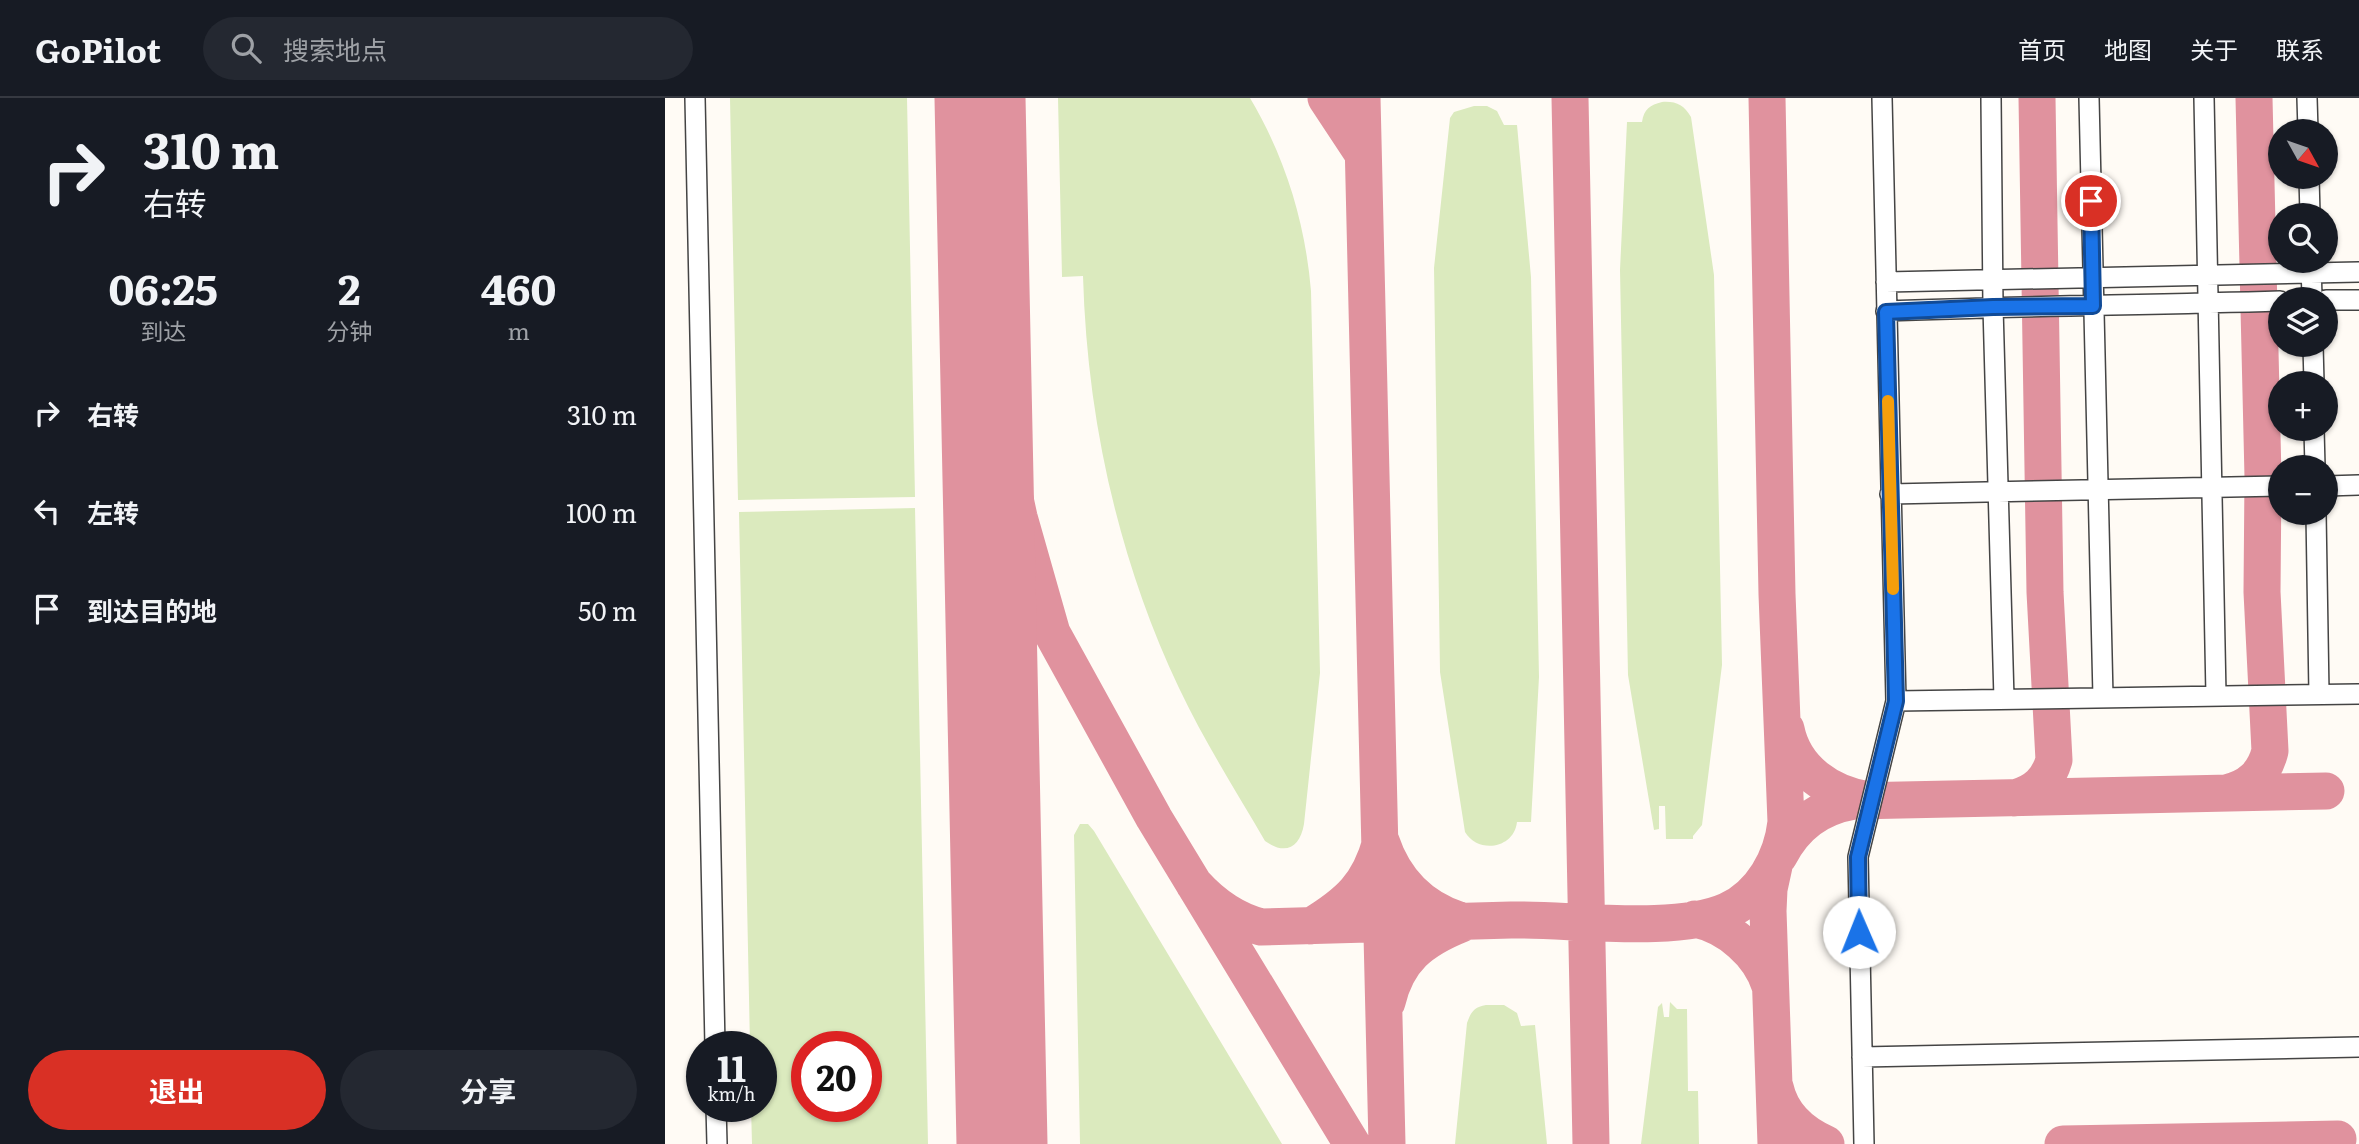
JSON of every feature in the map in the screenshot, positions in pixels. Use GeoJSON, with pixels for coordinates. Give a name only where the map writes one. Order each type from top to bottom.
{"type":"FeatureCollection","features":[{"type":"Feature","properties":{"kind":"lane"},"geometry":{"type":"LineString","coordinates":[[695,98],[715,1031]]}},
{"type":"Feature","properties":{"kind":"lane"},"geometry":{"type":"LineString","coordinates":[[1864,1144],[1858,857],[1896,701],[1882,98],[1892,98]]}},
{"type":"Feature","properties":{"kind":"lane"},"geometry":{"type":"LineString","coordinates":[[1991,98],[1993,307],[2004,699]]}},
{"type":"Feature","properties":{"kind":"lane"},"geometry":{"type":"LineString","coordinates":[[2089,98],[2103,697]]}},
{"type":"Feature","properties":{"kind":"lane"},"geometry":{"type":"LineString","coordinates":[[2204,98],[2216,695]]}},
{"type":"Feature","properties":{"kind":"lane"},"geometry":{"type":"LineString","coordinates":[[2307,98],[2308,119]]}},
{"type":"Feature","properties":{"kind":"lane"},"geometry":{"type":"LineString","coordinates":[[1886,282],[2093,279],[2268,269]]}},
{"type":"Feature","properties":{"kind":"lane"},"geometry":{"type":"LineString","coordinates":[[2338,269],[2359,272]]}},
{"type":"Feature","properties":{"kind":"lane"},"geometry":{"type":"LineString","coordinates":[[2338,300],[2359,300]]}},
{"type":"Feature","properties":{"kind":"lane"},"geometry":{"type":"LineString","coordinates":[[1886,312],[2268,301]]}},
{"type":"Feature","properties":{"kind":"lane"},"geometry":{"type":"LineString","coordinates":[[2338,486],[2359,485]]}},
{"type":"Feature","properties":{"kind":"lane"},"geometry":{"type":"LineString","coordinates":[[1890,494],[2268,486]]}},
{"type":"Feature","properties":{"kind":"lane"},"geometry":{"type":"LineString","coordinates":[[2316,525],[2319,694]]}},
{"type":"Feature","properties":{"kind":"lane"},"geometry":{"type":"LineString","coordinates":[[1896,701],[2359,694]]}},
{"type":"Feature","properties":{"kind":"lane"},"geometry":{"type":"LineString","coordinates":[[1862,1057],[2359,1048]]}},
{"type":"Feature","properties":{"kind":"lane"},"geometry":{"type":"LineString","coordinates":[[716,1122],[717,1144]]}},
{"type":"Feature","properties":{"kind":"green space"},"geometry":{"type":"Polygon","coordinates":[[[730,98],[907,98],[915,497],[738,500],[730,98]]]}},
{"type":"Feature","properties":{"kind":"green space"},"geometry":{"type":"Polygon","coordinates":[[[1058,98],[1250,98],[1273,143],[1291,190],[1304,240],[1311,291],[1320,673],[1304,824],[1299,838],[1291,847],[1279,848],[1265,841],[1199,727],[1158,639],[1123,538],[1099,435],[1091,382],[1083,276],[1062,277],[1058,98]]]}},
{"type":"Feature","properties":{"kind":"green space"},"geometry":{"type":"Polygon","coordinates":[[[1662,102],[1679,105],[1691,117],[1714,275],[1722,665],[1702,825],[1693,839],[1666,839],[1665,806],[1659,806],[1659,829],[1654,830],[1628,675],[1620,270],[1627,122],[1642,122],[1648,108],[1662,102]]]}},
{"type":"Feature","properties":{"kind":"green space"},"geometry":{"type":"Polygon","coordinates":[[[1474,106],[1487,106],[1497,111],[1504,125],[1517,125],[1531,277],[1539,677],[1531,822],[1517,822],[1514,831],[1503,843],[1486,846],[1478,844],[1465,832],[1440,672],[1434,268],[1450,118],[1454,112],[1474,106]]]}},
{"type":"Feature","properties":{"kind":"green space"},"geometry":{"type":"Polygon","coordinates":[[[915,508],[928,1144],[752,1144],[751,1122],[777,1122],[777,1031],[750,1031],[739,512],[915,508]]]}},
{"type":"Feature","properties":{"kind":"green space"},"geometry":{"type":"Polygon","coordinates":[[[1080,824],[1088,824],[1094,831],[1282,1144],[1080,1144],[1074,835],[1080,824]]]}},
{"type":"Feature","properties":{"kind":"green space"},"geometry":{"type":"Polygon","coordinates":[[[1670,1002],[1677,1009],[1687,1009],[1688,1091],[1698,1091],[1699,1144],[1641,1144],[1658,1007],[1662,1003],[1664,1017],[1669,1017],[1670,1002]]]}},
{"type":"Feature","properties":{"kind":"green space"},"geometry":{"type":"Polygon","coordinates":[[[1486,1005],[1504,1005],[1517,1013],[1521,1026],[1535,1025],[1547,1144],[1455,1144],[1467,1023],[1474,1011],[1486,1005]]]}},
{"type":"Feature","properties":{"kind":"taxiway"},"geometry":{"type":"LineString","coordinates":[[1326,98],[1363,154]]}},
{"type":"Feature","properties":{"kind":"taxiway"},"geometry":{"type":"LineString","coordinates":[[1362,98],[1387,1144]]}},
{"type":"Feature","properties":{"kind":"taxiway"},"geometry":{"type":"LineString","coordinates":[[1570,98],[1591,1144]]}},
{"type":"Feature","properties":{"kind":"taxiway"},"geometry":{"type":"LineString","coordinates":[[1194,884],[1225,911],[1261,927],[1511,920],[1622,924],[1680,922],[1727,911],[1760,885],[1775,862],[1786,822],[1777,594],[1767,98]]}},
{"type":"Feature","properties":{"kind":"taxiway"},"geometry":{"type":"LineString","coordinates":[[2015,798],[2040,785],[2054,760],[2045,592],[2037,98]]}},
{"type":"Feature","properties":{"kind":"taxiway"},"geometry":{"type":"LineString","coordinates":[[2226,793],[2242,788],[2260,774],[2270,751],[2262,592],[2263,477],[2254,98]]}},
{"type":"Feature","properties":{"kind":"taxiway"},"geometry":{"type":"LineString","coordinates":[[984,355],[1019,517],[1052,633],[1154,818],[1352,1144]]}},
{"type":"Feature","properties":{"kind":"taxiway"},"geometry":{"type":"LineString","coordinates":[[1786,729],[1797,757],[1816,778],[1841,792],[1869,800]]}},
{"type":"Feature","properties":{"kind":"taxiway"},"geometry":{"type":"LineString","coordinates":[[1779,856],[1793,835],[1809,819],[1830,808],[1854,801],[2326,791]]}},
{"type":"Feature","properties":{"kind":"taxiway"},"geometry":{"type":"LineString","coordinates":[[1311,926],[1347,901],[1356,891],[1370,870],[1381,841],[1393,868],[1410,890],[1432,908],[1459,920]]}},
{"type":"Feature","properties":{"kind":"taxiway"},"geometry":{"type":"LineString","coordinates":[[1774,866],[1768,911],[1776,1144]]}},
{"type":"Feature","properties":{"kind":"taxiway"},"geometry":{"type":"LineString","coordinates":[[1695,919],[1719,928],[1741,943],[1759,963],[1770,986]]}},
{"type":"Feature","properties":{"kind":"taxiway"},"geometry":{"type":"LineString","coordinates":[[1387,1002],[1397,974],[1413,953],[1434,937],[1461,924]]}},
{"type":"Feature","properties":{"kind":"taxiway"},"geometry":{"type":"LineString","coordinates":[[1775,1087],[1782,1106],[1793,1122],[1826,1144]]}},
{"type":"Feature","properties":{"kind":"taxiway"},"geometry":{"type":"LineString","coordinates":[[2063,1144],[2338,1139]]}},
{"type":"Feature","properties":{"kind":"runway"},"geometry":{"type":"LineString","coordinates":[[980,98],[1002,1144]]}},
{"type":"Feature","properties":{"kind":"slow traffic"},"geometry":{"type":"LineString","coordinates":[[1888,401],[1893,589]]}},
{"type":"Feature","properties":{"kind":"route"},"geometry":{"type":"LineString","coordinates":[[1859,932],[1858,857],[1896,701],[1886,312],[2093,306],[2091,201]]}}]}
